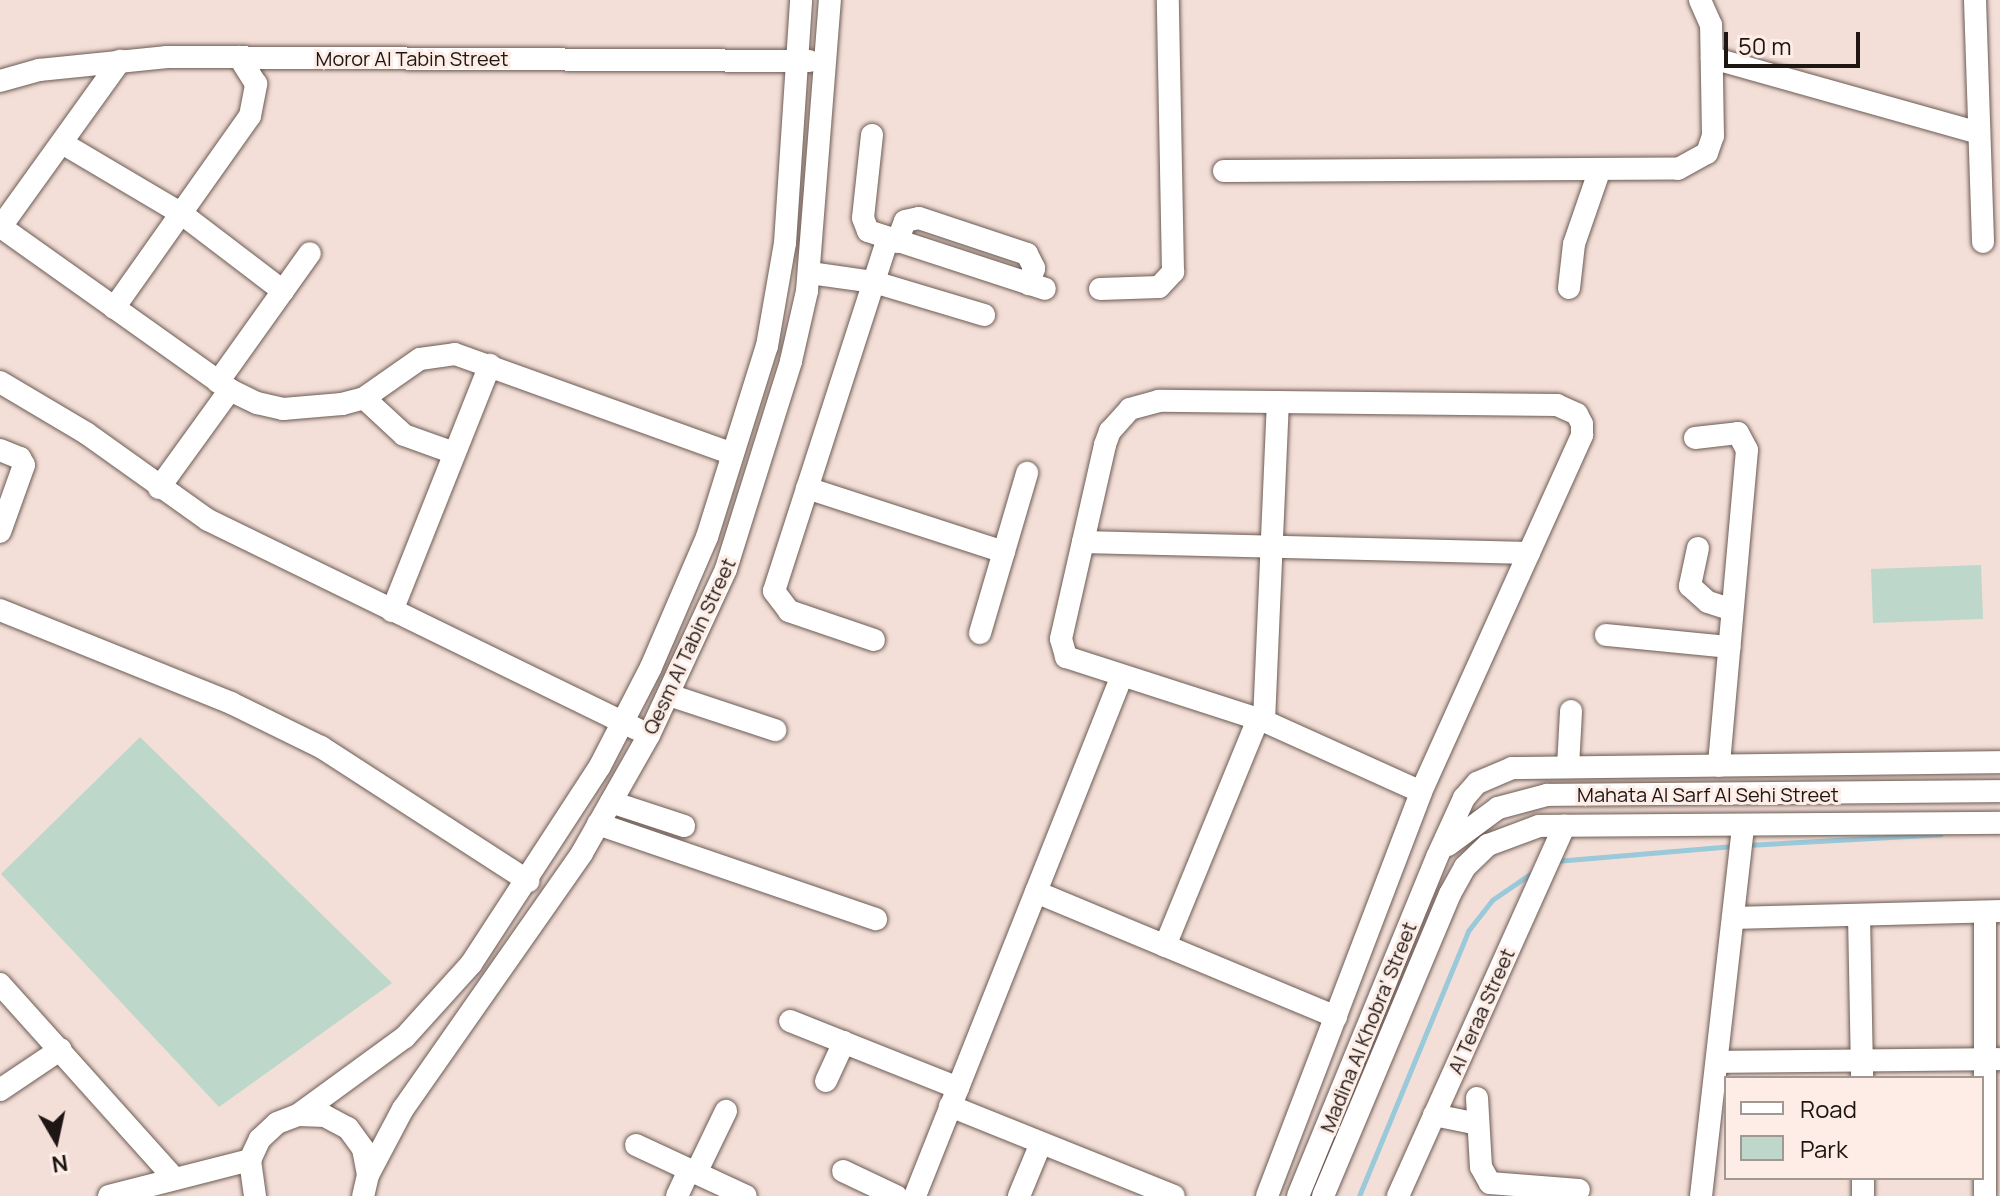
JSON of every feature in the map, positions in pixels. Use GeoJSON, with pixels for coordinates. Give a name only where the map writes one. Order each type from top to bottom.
{"type":"FeatureCollection","features":[{"type":"Feature","properties":{"kind":"street","name":"Qesm Al Tabin Street"},"geometry":{"type":"LineString","coordinates":[[250,1160],[260,1139],[277,1123],[298,1115],[405,1037],[471,964],[528,881],[623,722],[707,537],[767,346],[780,278],[801,0]]}},
{"type":"Feature","properties":{"kind":"street","name":"Qesm Al Tabin Street"},"geometry":{"type":"LineString","coordinates":[[366,1185],[403,1109],[598,824],[649,735],[702,626],[747,509],[791,361],[810,273],[830,0]]}},
{"type":"Feature","properties":{"kind":"street"},"geometry":{"type":"LineString","coordinates":[[1100,289],[1159,287],[1173,272],[1168,0]]}},
{"type":"Feature","properties":{"kind":"street"},"geometry":{"type":"LineString","coordinates":[[1975,0],[1983,242]]}},
{"type":"Feature","properties":{"kind":"street"},"geometry":{"type":"LineString","coordinates":[[1224,171],[1678,169],[1707,153],[1713,136],[1712,58],[1706,5]]}},
{"type":"Feature","properties":{"kind":"street","name":"Moror Al Tabin Street"},"geometry":{"type":"LineString","coordinates":[[0,81],[39,70],[120,61],[239,57],[826,61]]}},
{"type":"Feature","properties":{"kind":"street"},"geometry":{"type":"LineString","coordinates":[[114,308],[182,214],[256,100],[250,69],[239,57]]}},
{"type":"Feature","properties":{"kind":"street"},"geometry":{"type":"LineString","coordinates":[[1712,58],[1979,133]]}},
{"type":"Feature","properties":{"kind":"street"},"geometry":{"type":"LineString","coordinates":[[120,61],[0,228],[224,386],[283,409],[364,398],[405,368],[437,354],[455,354],[733,454]]}},
{"type":"Feature","properties":{"kind":"street"},"geometry":{"type":"LineString","coordinates":[[872,135],[864,225],[893,240],[1037,287]]}},
{"type":"Feature","properties":{"kind":"street"},"geometry":{"type":"LineString","coordinates":[[62,143],[182,214],[283,291]]}},
{"type":"Feature","properties":{"kind":"street"},"geometry":{"type":"LineString","coordinates":[[1569,288],[1574,244],[1600,169]]}},
{"type":"Feature","properties":{"kind":"street"},"geometry":{"type":"LineString","coordinates":[[874,640],[789,611],[776,599],[775,585],[874,282],[893,240]]}},
{"type":"Feature","properties":{"kind":"street"},"geometry":{"type":"LineString","coordinates":[[159,488],[310,253]]}},
{"type":"Feature","properties":{"kind":"street"},"geometry":{"type":"LineString","coordinates":[[810,273],[874,282],[984,315]]}},
{"type":"Feature","properties":{"kind":"street"},"geometry":{"type":"LineString","coordinates":[[392,611],[490,365]]}},
{"type":"Feature","properties":{"kind":"street"},"geometry":{"type":"LineString","coordinates":[[0,382],[86,433],[208,520],[649,735]]}},
{"type":"Feature","properties":{"kind":"street"},"geometry":{"type":"LineString","coordinates":[[364,398],[404,435],[454,453]]}},
{"type":"Feature","properties":{"kind":"street"},"geometry":{"type":"LineString","coordinates":[[1267,1196],[1421,792],[1582,435],[1577,414],[1568,407],[1159,401],[1130,409],[1110,431],[1083,542],[1062,648],[1072,663],[1261,720],[1421,792]]}},
{"type":"Feature","properties":{"kind":"street"},"geometry":{"type":"LineString","coordinates":[[1165,946],[1261,720],[1278,402]]}},
{"type":"Feature","properties":{"kind":"street"},"geometry":{"type":"LineString","coordinates":[[1695,438],[1738,433],[1746,440],[1719,766]]}},
{"type":"Feature","properties":{"kind":"street"},"geometry":{"type":"LineString","coordinates":[[0,450],[20,458],[24,465],[0,532]]}},
{"type":"Feature","properties":{"kind":"street"},"geometry":{"type":"LineString","coordinates":[[980,633],[1027,473]]}},
{"type":"Feature","properties":{"kind":"street"},"geometry":{"type":"LineString","coordinates":[[807,488],[1004,552]]}},
{"type":"Feature","properties":{"kind":"street"},"geometry":{"type":"LineString","coordinates":[[1083,542],[1529,553]]}},
{"type":"Feature","properties":{"kind":"street"},"geometry":{"type":"LineString","coordinates":[[1698,548],[1690,586],[1708,602],[1732,610]]}},
{"type":"Feature","properties":{"kind":"street"},"geometry":{"type":"LineString","coordinates":[[0,610],[231,703],[321,747],[528,881]]}},
{"type":"Feature","properties":{"kind":"street"},"geometry":{"type":"LineString","coordinates":[[1606,635],[1729,647]]}},
{"type":"Feature","properties":{"kind":"street"},"geometry":{"type":"LineString","coordinates":[[915,1196],[1121,678]]}},
{"type":"Feature","properties":{"kind":"street"},"geometry":{"type":"LineString","coordinates":[[669,695],[775,730]]}},
{"type":"Feature","properties":{"kind":"street"},"geometry":{"type":"LineString","coordinates":[[1568,767],[1571,711]]}},
{"type":"Feature","properties":{"kind":"street","name":"Madina Al Khobra' Street"},"geometry":{"type":"LineString","coordinates":[[1298,1196],[1437,857],[1464,798],[1477,783],[1512,768],[2000,762]]}},
{"type":"Feature","properties":{"kind":"street","name":"Mahata Al Sarf Al Sehi Street"},"geometry":{"type":"LineString","coordinates":[[1437,857],[1475,820],[1510,803],[1547,795],[2000,791]]}},
{"type":"Feature","properties":{"kind":"street"},"geometry":{"type":"LineString","coordinates":[[611,802],[684,826]]}},
{"type":"Feature","properties":{"kind":"street","name":"Mahata Al Sarf Al Sehi Street"},"geometry":{"type":"LineString","coordinates":[[1465,867],[1488,845],[1517,831],[1564,826],[2000,823]]}},
{"type":"Feature","properties":{"kind":"street"},"geometry":{"type":"LineString","coordinates":[[598,824],[876,919]]}},
{"type":"Feature","properties":{"kind":"street"},"geometry":{"type":"LineString","coordinates":[[1701,1196],[1743,825]]}},
{"type":"Feature","properties":{"kind":"street","name":"Al Teraa Street"},"geometry":{"type":"LineString","coordinates":[[1398,1196],[1564,826]]}},
{"type":"Feature","properties":{"kind":"street","name":"Madina Al Khobra' Street"},"geometry":{"type":"LineString","coordinates":[[1323,1196],[1465,867]]}},
{"type":"Feature","properties":{"kind":"street"},"geometry":{"type":"LineString","coordinates":[[1036,892],[1336,1017]]}},
{"type":"Feature","properties":{"kind":"street"},"geometry":{"type":"LineString","coordinates":[[1733,918],[1992,912],[1992,1059],[1985,1196]]}},
{"type":"Feature","properties":{"kind":"street"},"geometry":{"type":"LineString","coordinates":[[1859,915],[1862,1069]]}},
{"type":"Feature","properties":{"kind":"street"},"geometry":{"type":"LineString","coordinates":[[0,984],[175,1179]]}},
{"type":"Feature","properties":{"kind":"street"},"geometry":{"type":"LineString","coordinates":[[790,1021],[844,1042],[1041,1143],[1174,1196]]}},
{"type":"Feature","properties":{"kind":"street"},"geometry":{"type":"LineString","coordinates":[[826,1081],[844,1042]]}},
{"type":"Feature","properties":{"kind":"street"},"geometry":{"type":"LineString","coordinates":[[0,1090],[61,1049]]}},
{"type":"Feature","properties":{"kind":"street"},"geometry":{"type":"LineString","coordinates":[[1717,1062],[1862,1069],[1992,1059]]}},
{"type":"Feature","properties":{"kind":"street"},"geometry":{"type":"LineString","coordinates":[[1477,1098],[1481,1167],[1490,1183],[1579,1190]]}},
{"type":"Feature","properties":{"kind":"street"},"geometry":{"type":"LineString","coordinates":[[677,1196],[726,1111]]}},
{"type":"Feature","properties":{"kind":"street"},"geometry":{"type":"LineString","coordinates":[[298,1115],[325,1116],[348,1128],[363,1149],[366,1185]]}},
{"type":"Feature","properties":{"kind":"street"},"geometry":{"type":"LineString","coordinates":[[1434,1115],[1478,1124]]}},
{"type":"Feature","properties":{"kind":"street"},"geometry":{"type":"LineString","coordinates":[[1019,1196],[1041,1143]]}},
{"type":"Feature","properties":{"kind":"street"},"geometry":{"type":"LineString","coordinates":[[636,1145],[733,1193]]}},
{"type":"Feature","properties":{"kind":"street"},"geometry":{"type":"LineString","coordinates":[[109,1196],[250,1160],[255,1196]]}},
{"type":"Feature","properties":{"kind":"street"},"geometry":{"type":"LineString","coordinates":[[843,1171],[896,1196]]}},
{"type":"Feature","properties":{"kind":"green space"},"geometry":{"type":"Polygon","coordinates":[[[1981,565],[1983,619],[1873,623],[1871,569],[1981,565]]]}},
{"type":"Feature","properties":{"kind":"green space"},"geometry":{"type":"Polygon","coordinates":[[[140,737],[392,983],[219,1107],[1,874],[140,737]]]}},
{"type":"Feature","properties":{"kind":"waterway"},"geometry":{"type":"LineString","coordinates":[[1747,845],[1941,834]]}},
{"type":"Feature","properties":{"kind":"waterway"},"geometry":{"type":"LineString","coordinates":[[1556,861],[1733,846]]}},
{"type":"Feature","properties":{"kind":"waterway"},"geometry":{"type":"LineString","coordinates":[[1359,1196],[1468,931],[1492,900],[1536,870]]}}]}
